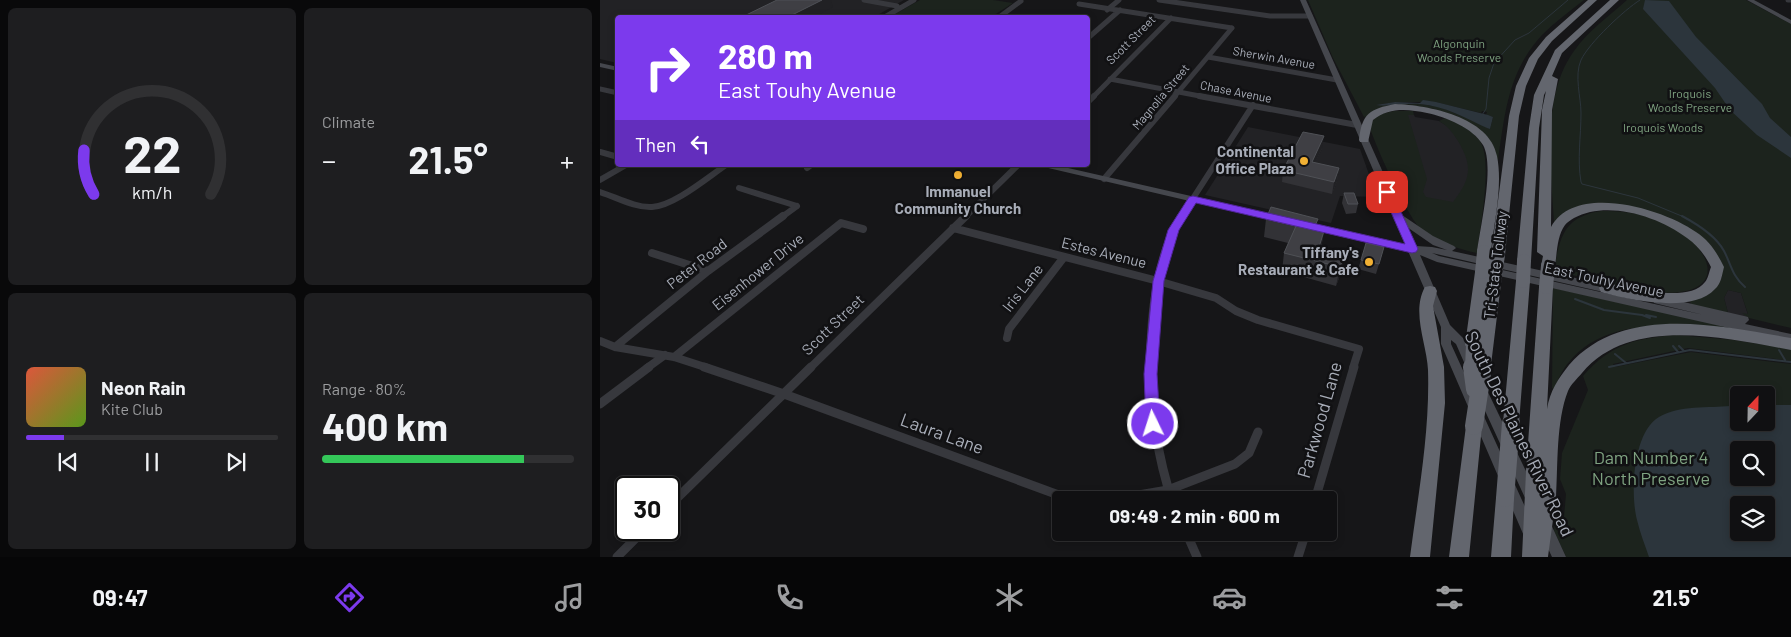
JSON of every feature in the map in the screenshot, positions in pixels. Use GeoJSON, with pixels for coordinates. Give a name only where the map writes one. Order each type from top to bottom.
{"type":"FeatureCollection","features":[{"type":"Feature","properties":{"kind":"highway","name":"Tri-State Tollway"},"geometry":{"type":"LineString","coordinates":[[1459,557],[1476,403],[1483,365],[1490,264],[1514,116],[1521,86],[1534,58],[1542,47],[1563,25],[1593,0]]}},
{"type":"Feature","properties":{"kind":"highway","name":"Tri-State Tollway"},"geometry":{"type":"LineString","coordinates":[[1501,557],[1534,128],[1539,95],[1558,52],[1615,0]]}},
{"type":"Feature","properties":{"kind":"highway"},"geometry":{"type":"LineString","coordinates":[[1531,557],[1546,266],[1547,110],[1555,61]]}},
{"type":"Feature","properties":{"kind":"highway"},"geometry":{"type":"LineString","coordinates":[[1364,140],[1367,123],[1374,114],[1387,109],[1403,108],[1426,110],[1447,115],[1468,125],[1481,135],[1489,145],[1493,167],[1490,264],[1473,345],[1472,362],[1476,403]]}},
{"type":"Feature","properties":{"kind":"highway"},"geometry":{"type":"LineString","coordinates":[[1546,266],[1554,236],[1564,218],[1575,211],[1592,207],[1610,206],[1639,210],[1674,224],[1704,246],[1717,268],[1717,276],[1714,282],[1706,290],[1691,296],[1656,296],[1606,288]]}},
{"type":"Feature","properties":{"kind":"highway"},"geometry":{"type":"LineString","coordinates":[[1420,557],[1437,404],[1436,367],[1426,306],[1430,291]]}},
{"type":"Feature","properties":{"kind":"highway"},"geometry":{"type":"LineString","coordinates":[[1540,557],[1554,415],[1562,385],[1577,366],[1598,349],[1615,340],[1631,334],[1667,330],[1730,334],[1791,344]]}},
{"type":"Feature","properties":{"kind":"main road","name":"South Des Plaines River Road"},"geometry":{"type":"LineString","coordinates":[[1303,0],[1446,327],[1460,342],[1559,557]]}},
{"type":"Feature","properties":{"kind":"main road"},"geometry":{"type":"LineString","coordinates":[[1750,0],[1791,22]]}},
{"type":"Feature","properties":{"kind":"main road"},"geometry":{"type":"LineString","coordinates":[[600,64],[615,68]]}},
{"type":"Feature","properties":{"kind":"main road","name":"East Touhy Avenue"},"geometry":{"type":"LineString","coordinates":[[1053,167],[1412,249],[1437,259],[1791,338]]}},
{"type":"Feature","properties":{"kind":"main road"},"geometry":{"type":"LineString","coordinates":[[1398,217],[1413,225],[1432,241],[1490,264]]}},
{"type":"Feature","properties":{"kind":"main road","name":"East Touhy Avenue"},"geometry":{"type":"LineString","coordinates":[[1412,249],[1432,250],[1791,330]]}},
{"type":"Feature","properties":{"kind":"main road","name":"South Des Plaines River Road"},"geometry":{"type":"LineString","coordinates":[[1446,327],[1446,344],[1540,557]]}},
{"type":"Feature","properties":{"kind":"street"},"geometry":{"type":"LineString","coordinates":[[864,0],[896,6]]}},
{"type":"Feature","properties":{"kind":"street"},"geometry":{"type":"LineString","coordinates":[[882,15],[907,0]]}},
{"type":"Feature","properties":{"kind":"street"},"geometry":{"type":"LineString","coordinates":[[888,15],[914,0]]}},
{"type":"Feature","properties":{"kind":"street"},"geometry":{"type":"LineString","coordinates":[[1108,9],[1119,0]]}},
{"type":"Feature","properties":{"kind":"street"},"geometry":{"type":"LineString","coordinates":[[1159,0],[1270,16],[1310,16]]}},
{"type":"Feature","properties":{"kind":"street"},"geometry":{"type":"LineString","coordinates":[[1002,15],[1022,1]]}},
{"type":"Feature","properties":{"kind":"street"},"geometry":{"type":"LineString","coordinates":[[1079,4],[1172,18]]}},
{"type":"Feature","properties":{"kind":"street"},"geometry":{"type":"LineString","coordinates":[[1108,9],[1106,12],[1113,17]]}},
{"type":"Feature","properties":{"kind":"street"},"geometry":{"type":"LineString","coordinates":[[1090,36],[1120,10]]}},
{"type":"Feature","properties":{"kind":"street","name":"Magnolia Street"},"geometry":{"type":"LineString","coordinates":[[1104,179],[1232,28],[1172,18]]}},
{"type":"Feature","properties":{"kind":"street","name":"Scott Street"},"geometry":{"type":"LineString","coordinates":[[1090,100],[1172,18]]}},
{"type":"Feature","properties":{"kind":"street","name":"Sherwin Avenue"},"geometry":{"type":"LineString","coordinates":[[1208,57],[1337,80]]}},
{"type":"Feature","properties":{"kind":"street","name":"Chase Avenue"},"geometry":{"type":"LineString","coordinates":[[1110,79],[1357,124]]}},
{"type":"Feature","properties":{"kind":"street"},"geometry":{"type":"LineString","coordinates":[[600,89],[615,92]]}},
{"type":"Feature","properties":{"kind":"street"},"geometry":{"type":"LineString","coordinates":[[1168,490],[1155,441],[1151,398],[1152,340],[1158,281],[1174,230],[1253,105]]}},
{"type":"Feature","properties":{"kind":"street"},"geometry":{"type":"LineString","coordinates":[[600,152],[615,156]]}},
{"type":"Feature","properties":{"kind":"street"},"geometry":{"type":"LineString","coordinates":[[600,180],[623,167]]}},
{"type":"Feature","properties":{"kind":"street"},"geometry":{"type":"LineString","coordinates":[[600,192],[646,206],[658,206],[671,200],[723,167]]}},
{"type":"Feature","properties":{"kind":"street","name":"Scott Street"},"geometry":{"type":"LineString","coordinates":[[680,495],[1016,167]]}},
{"type":"Feature","properties":{"kind":"street","name":"Peter Road"},"geometry":{"type":"LineString","coordinates":[[616,347],[708,271],[797,206],[739,188]]}},
{"type":"Feature","properties":{"kind":"street","name":"Eisenhower Drive"},"geometry":{"type":"LineString","coordinates":[[600,404],[670,356],[841,223],[863,229]]}},
{"type":"Feature","properties":{"kind":"street","name":"Estes Avenue"},"geometry":{"type":"LineString","coordinates":[[953,228],[1158,281],[1216,298],[1258,320],[1359,349]]}},
{"type":"Feature","properties":{"kind":"street"},"geometry":{"type":"LineString","coordinates":[[652,253],[708,271]]}},
{"type":"Feature","properties":{"kind":"street","name":"Iris Lane"},"geometry":{"type":"LineString","coordinates":[[1007,338],[1009,329],[1064,257]]}},
{"type":"Feature","properties":{"kind":"street","name":"Laura Lane"},"geometry":{"type":"LineString","coordinates":[[600,341],[616,347],[670,356],[784,394],[1064,497],[1121,498],[1168,490],[1235,464],[1249,453],[1258,432]]}},
{"type":"Feature","properties":{"kind":"street","name":"Parkwood Lane"},"geometry":{"type":"LineString","coordinates":[[1318,491],[1359,349]]}},
{"type":"Feature","properties":{"kind":"street"},"geometry":{"type":"LineString","coordinates":[[617,557],[633,541]]}},
{"type":"Feature","properties":{"kind":"street"},"geometry":{"type":"LineString","coordinates":[[1190,541],[1197,557]]}},
{"type":"Feature","properties":{"kind":"street"},"geometry":{"type":"LineString","coordinates":[[1298,557],[1303,541]]}},
{"type":"Feature","properties":{"kind":"shaded area"},"geometry":{"type":"Polygon","coordinates":[[[600,0],[904,0],[878,15],[615,15],[615,63],[600,59],[600,0]]]}},
{"type":"Feature","properties":{"kind":"shaded area"},"geometry":{"type":"Polygon","coordinates":[[[1645,0],[1669,1],[1696,37],[1762,104],[1770,118],[1791,137],[1791,158],[1757,135],[1730,110],[1715,88],[1643,9],[1645,0]]]}},
{"type":"Feature","properties":{"kind":"shaded area"},"geometry":{"type":"Polygon","coordinates":[[[1423,100],[1493,117],[1490,129],[1455,113],[1429,105],[1376,105],[1395,102],[1420,103],[1423,100]]]}},
{"type":"Feature","properties":{"kind":"shaded area"},"geometry":{"type":"Polygon","coordinates":[[[1396,114],[1414,115],[1415,117],[1439,121],[1466,137],[1478,163],[1437,234],[1396,114]]]}},
{"type":"Feature","properties":{"kind":"shaded area"},"geometry":{"type":"Polygon","coordinates":[[[1248,127],[1360,149],[1377,197],[1340,196],[1331,223],[1205,195],[1248,127]]]}},
{"type":"Feature","properties":{"kind":"shaded area"},"geometry":{"type":"Polygon","coordinates":[[[1728,290],[1741,293],[1749,318],[1728,313],[1724,298],[1728,290]]]}},
{"type":"Feature","properties":{"kind":"shaded area"},"geometry":{"type":"Polygon","coordinates":[[[1775,405],[1791,405],[1791,557],[1649,557],[1635,508],[1634,480],[1639,449],[1650,425],[1659,417],[1676,410],[1730,406],[1730,431],[1775,431],[1775,405]]]}},
{"type":"Feature","properties":{"kind":"green space"},"geometry":{"type":"Polygon","coordinates":[[[920,0],[993,0],[1013,3],[994,15],[894,15],[920,0]]]}},
{"type":"Feature","properties":{"kind":"green space","name":"Algonquin Woods Preserve"},"geometry":{"type":"Polygon","coordinates":[[[1308,0],[1584,0],[1542,35],[1522,64],[1515,78],[1506,110],[1498,160],[1496,160],[1496,152],[1457,116],[1434,109],[1412,106],[1364,117],[1333,58],[1308,0]],[[1395,102],[1377,105],[1421,104],[1440,107],[1490,129],[1493,117],[1486,115],[1487,112],[1482,111],[1481,113],[1435,102],[1395,102]]]}},
{"type":"Feature","properties":{"kind":"green space","name":"Iroquois Woods Preserve"},"geometry":{"type":"Polygon","coordinates":[[[1627,0],[1746,0],[1791,24],[1791,328],[1749,318],[1742,313],[1748,314],[1741,293],[1728,290],[1724,298],[1728,313],[1691,305],[1690,300],[1707,295],[1713,290],[1722,277],[1722,269],[1703,240],[1627,205],[1563,214],[1554,223],[1550,134],[1552,111],[1557,89],[1564,69],[1574,51],[1599,24],[1627,0]]]}},
{"type":"Feature","properties":{"kind":"green space"},"geometry":{"type":"Polygon","coordinates":[[[1394,111],[1413,111],[1414,115],[1408,115],[1427,179],[1423,192],[1426,197],[1453,202],[1463,186],[1468,172],[1466,158],[1458,141],[1450,130],[1439,121],[1445,118],[1455,122],[1469,130],[1480,141],[1484,151],[1486,179],[1477,253],[1449,245],[1429,235],[1423,231],[1410,213],[1386,166],[1370,128],[1375,115],[1394,111]]]}},
{"type":"Feature","properties":{"kind":"green space"},"geometry":{"type":"Polygon","coordinates":[[[1601,211],[1641,215],[1662,222],[1677,230],[1692,241],[1704,257],[1707,273],[1704,281],[1697,287],[1686,291],[1671,293],[1655,292],[1620,287],[1554,270],[1562,238],[1571,223],[1589,214],[1601,211]]]}},
{"type":"Feature","properties":{"kind":"green space"},"geometry":{"type":"Polygon","coordinates":[[[1553,288],[1739,329],[1695,326],[1648,326],[1626,329],[1604,336],[1585,346],[1569,362],[1554,389],[1552,388],[1553,288]]]}},
{"type":"Feature","properties":{"kind":"green space","name":"Dam Number 4 North Preserve"},"geometry":{"type":"Polygon","coordinates":[[[1677,335],[1734,340],[1791,349],[1791,361],[1688,348],[1613,364],[1615,367],[1691,352],[1791,364],[1791,557],[1566,557],[1554,531],[1555,514],[1564,517],[1566,494],[1560,479],[1562,453],[1588,390],[1583,376],[1593,365],[1614,350],[1649,338],[1677,335]]]}},
{"type":"Feature","properties":{"kind":"building"},"geometry":{"type":"Polygon","coordinates":[[[777,0],[822,0],[792,15],[746,15],[777,0]]]}},
{"type":"Feature","properties":{"kind":"building"},"geometry":{"type":"Polygon","coordinates":[[[1303,132],[1324,136],[1312,162],[1339,168],[1334,182],[1283,170],[1303,132]]]}},
{"type":"Feature","properties":{"kind":"building"},"geometry":{"type":"Polygon","coordinates":[[[1344,193],[1354,193],[1358,204],[1348,204],[1344,193]]]}},
{"type":"Feature","properties":{"kind":"building"},"geometry":{"type":"Polygon","coordinates":[[[1271,207],[1318,219],[1314,228],[1324,231],[1319,247],[1345,254],[1340,267],[1284,253],[1296,226],[1266,219],[1271,207]]]}},
{"type":"Feature","properties":{"kind":"building"},"geometry":{"type":"Polygon","coordinates":[[[1366,243],[1384,247],[1379,264],[1361,260],[1366,243]]]}},
{"type":"Feature","properties":{"kind":"waterway"},"geometry":{"type":"LineString","coordinates":[[1482,115],[1486,109],[1489,78],[1494,63],[1515,40],[1529,33],[1568,0]]}},
{"type":"Feature","properties":{"kind":"waterway"},"geometry":{"type":"LineString","coordinates":[[1640,0],[1625,11],[1591,45],[1579,66],[1578,80],[1581,113],[1579,156],[1581,182],[1582,184],[1638,198],[1683,217]]}},
{"type":"Feature","properties":{"kind":"waterway"},"geometry":{"type":"LineString","coordinates":[[1683,217],[1716,240],[1724,251],[1734,274],[1745,287]]}},
{"type":"Feature","properties":{"kind":"waterway"},"geometry":{"type":"LineString","coordinates":[[1575,299],[1604,310],[1642,315],[1650,318]]}},
{"type":"Feature","properties":{"kind":"waterway"},"geometry":{"type":"LineString","coordinates":[[1646,315],[1656,317]]}},
{"type":"Feature","properties":{"kind":"waterway"},"geometry":{"type":"LineString","coordinates":[[1673,346],[1678,352]]}},
{"type":"Feature","properties":{"kind":"waterway"},"geometry":{"type":"LineString","coordinates":[[1679,346],[1684,351]]}},
{"type":"Feature","properties":{"kind":"waterway"},"geometry":{"type":"LineString","coordinates":[[1609,367],[1690,350],[1791,362]]}},
{"type":"Feature","properties":{"kind":"waterway"},"geometry":{"type":"LineString","coordinates":[[1779,350],[1785,360]]}},
{"type":"Feature","properties":{"kind":"waterway"},"geometry":{"type":"LineString","coordinates":[[1615,354],[1626,363]]}},
{"type":"Feature","properties":{"kind":"place","name":"Continental Office Plaza"},"geometry":{"type":"Point","coordinates":[1304,161]}},
{"type":"Feature","properties":{"kind":"place","name":"Immanuel Community Church"},"geometry":{"type":"Point","coordinates":[958,175]}},
{"type":"Feature","properties":{"kind":"place","name":"Tiffany's Restaurant & Cafe"},"geometry":{"type":"Point","coordinates":[1369,262]}},
{"type":"Feature","properties":{"kind":"route"},"geometry":{"type":"LineString","coordinates":[[1153,424],[1150,374],[1158,281],[1174,230],[1193,199],[1412,249],[1387,192]]}},
{"type":"Feature","properties":{"kind":"park label","name":"Iroquois Woods"},"geometry":{"type":"Point","coordinates":[1663,128]}}]}
